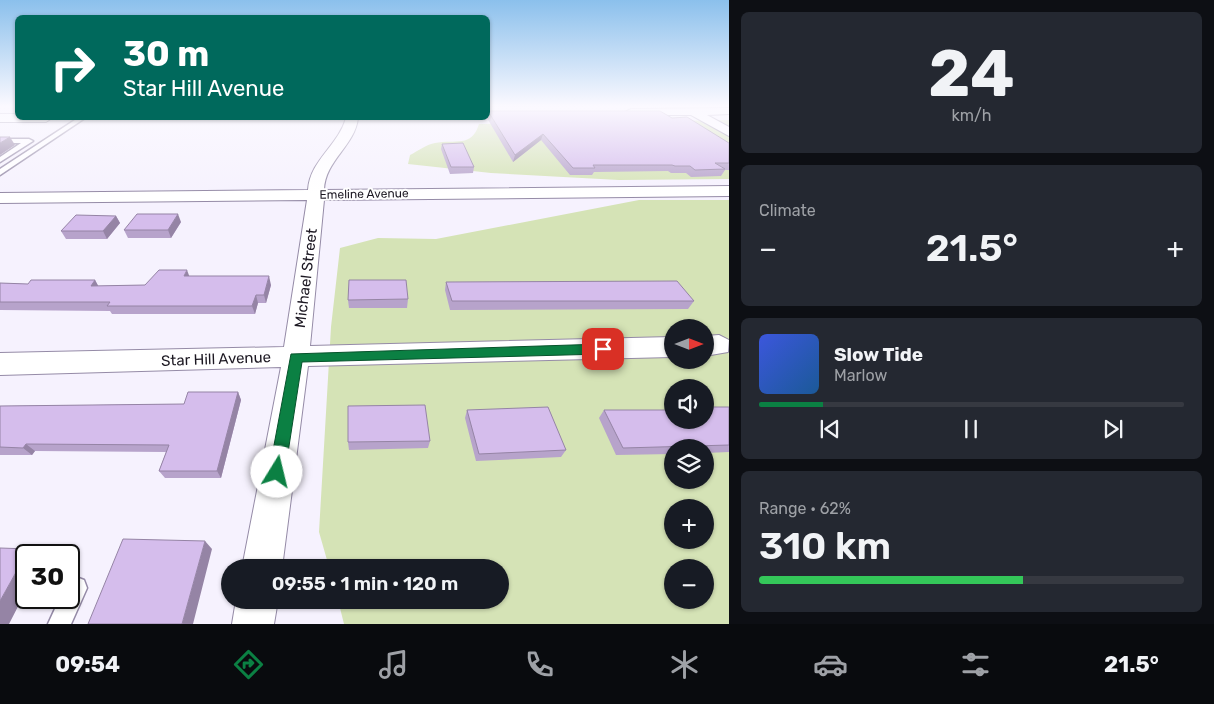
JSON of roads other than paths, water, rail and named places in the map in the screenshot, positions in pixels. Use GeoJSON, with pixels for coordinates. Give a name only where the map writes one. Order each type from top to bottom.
{"type":"FeatureCollection","features":[{"type":"Feature","properties":{"kind":"street","name":"Michael Street"},"geometry":{"type":"LineString","coordinates":[[263,559],[296,357],[316,195],[315,185],[318,172],[346,135]]}},
{"type":"Feature","properties":{"kind":"street","name":"Emeline Avenue"},"geometry":{"type":"LineString","coordinates":[[0,198],[729,191]]}},
{"type":"Feature","properties":{"kind":"street","name":"Star Hill Avenue"},"geometry":{"type":"LineString","coordinates":[[0,364],[664,347]]}},
{"type":"Feature","properties":{"kind":"street"},"geometry":{"type":"LineString","coordinates":[[253,624],[256,609]]}},
{"type":"Feature","properties":{"kind":"lane"},"geometry":{"type":"LineString","coordinates":[[0,173],[56,135]]}},
{"type":"Feature","properties":{"kind":"lane"},"geometry":{"type":"LineString","coordinates":[[0,141],[29,141],[0,160]]}},
{"type":"Feature","properties":{"kind":"lane"},"geometry":{"type":"LineString","coordinates":[[59,624],[66,609]]}}]}
